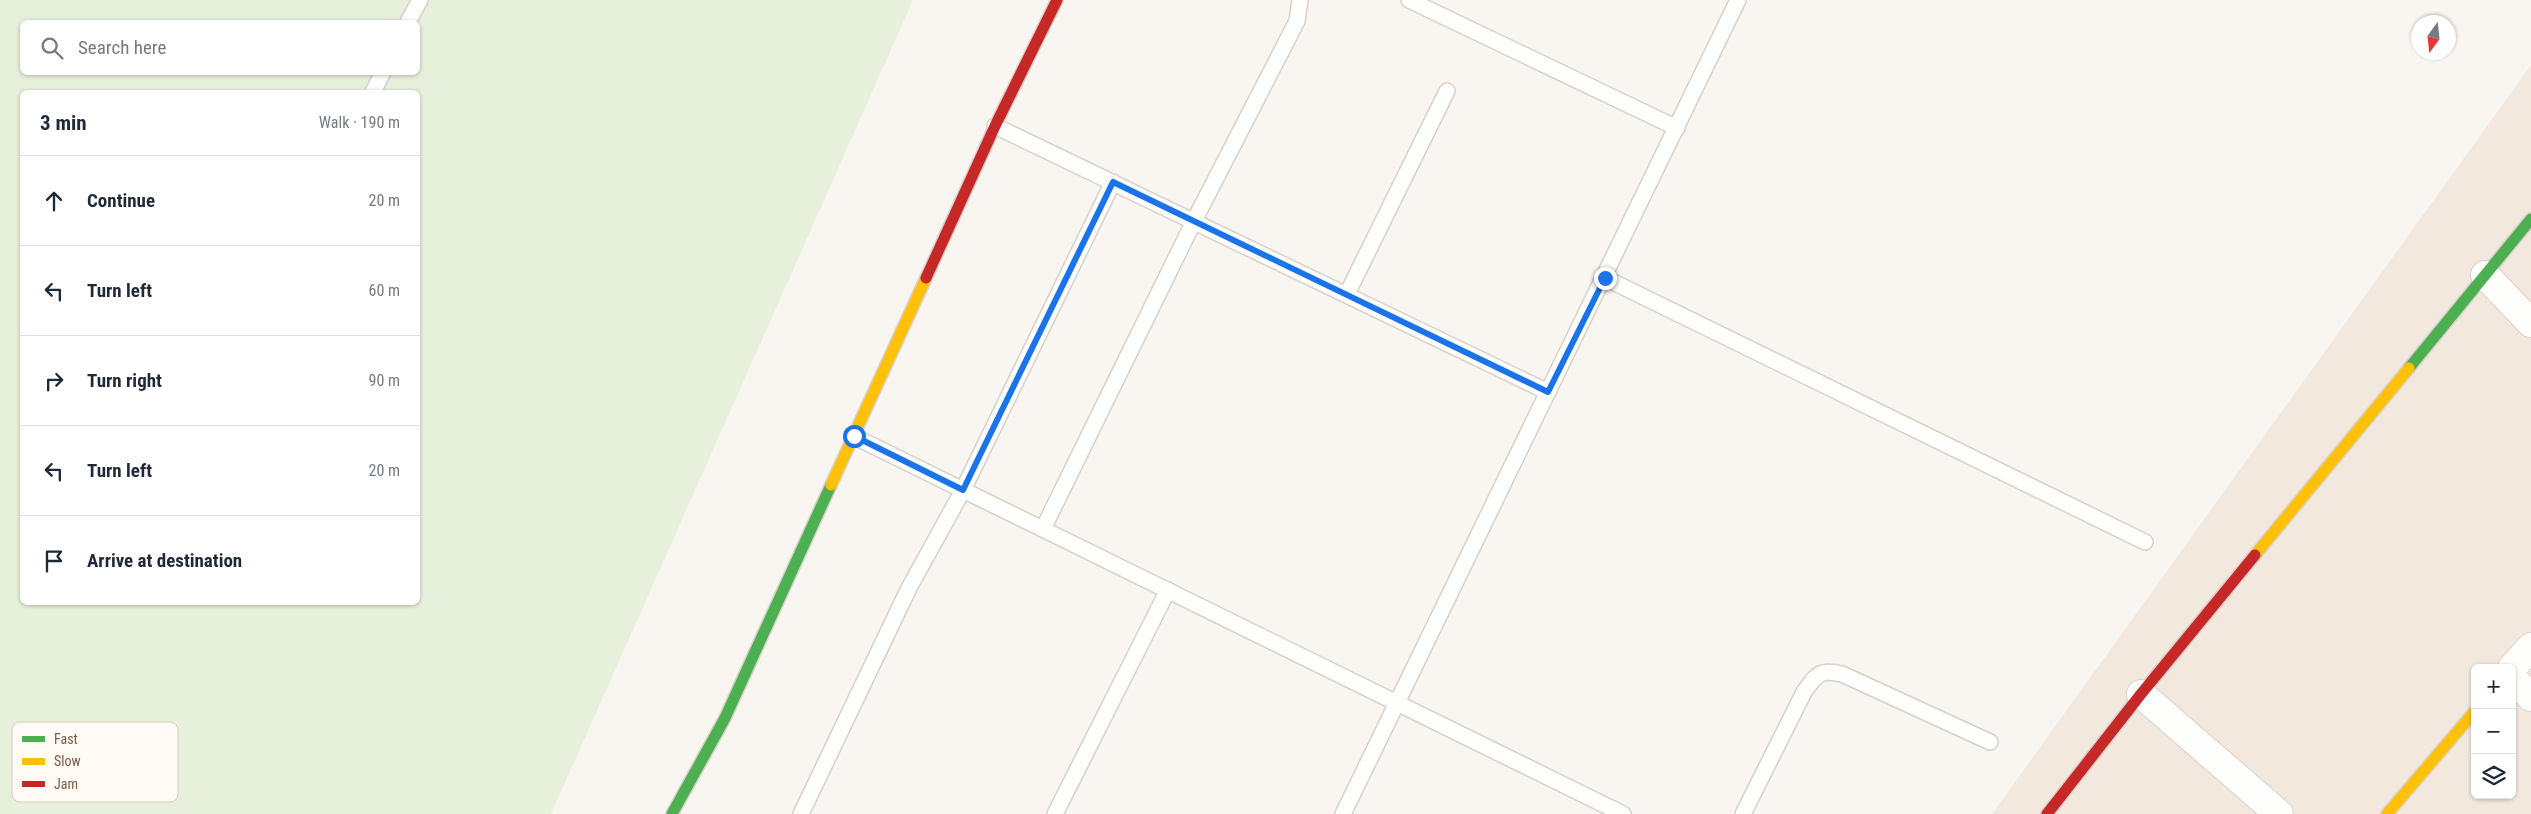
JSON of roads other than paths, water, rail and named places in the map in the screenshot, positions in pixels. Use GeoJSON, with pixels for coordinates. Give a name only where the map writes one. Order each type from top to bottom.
{"type":"FeatureCollection","features":[{"type":"Feature","properties":{"kind":"street"},"geometry":{"type":"LineString","coordinates":[[672,814],[725,718],[995,126],[1057,0]]}},
{"type":"Feature","properties":{"kind":"street"},"geometry":{"type":"LineString","coordinates":[[2047,814],[2141,694],[2531,219]]}},
{"type":"Feature","properties":{"kind":"street"},"geometry":{"type":"LineString","coordinates":[[2485,275],[2531,323]]}},
{"type":"Feature","properties":{"kind":"street"},"geometry":{"type":"LineString","coordinates":[[2515,664],[2531,646]]}},
{"type":"Feature","properties":{"kind":"street"},"geometry":{"type":"LineString","coordinates":[[2516,682],[2531,697]]}},
{"type":"Feature","properties":{"kind":"street"},"geometry":{"type":"LineString","coordinates":[[2141,694],[2279,814]]}},
{"type":"Feature","properties":{"kind":"street"},"geometry":{"type":"LineString","coordinates":[[2387,814],[2471,716]]}},
{"type":"Feature","properties":{"kind":"lane"},"geometry":{"type":"LineString","coordinates":[[409,20],[420,0]]}},
{"type":"Feature","properties":{"kind":"lane"},"geometry":{"type":"LineString","coordinates":[[1043,529],[1194,220],[1297,21],[1300,0]]}},
{"type":"Feature","properties":{"kind":"lane"},"geometry":{"type":"LineString","coordinates":[[1409,0],[1677,128]]}},
{"type":"Feature","properties":{"kind":"lane"},"geometry":{"type":"LineString","coordinates":[[1343,814],[1605,278],[1738,0]]}},
{"type":"Feature","properties":{"kind":"lane"},"geometry":{"type":"LineString","coordinates":[[374,90],[382,75]]}},
{"type":"Feature","properties":{"kind":"lane"},"geometry":{"type":"LineString","coordinates":[[1347,294],[1447,91]]}},
{"type":"Feature","properties":{"kind":"lane"},"geometry":{"type":"LineString","coordinates":[[995,126],[1194,220],[1548,392]]}},
{"type":"Feature","properties":{"kind":"lane"},"geometry":{"type":"LineString","coordinates":[[801,814],[909,588],[963,490],[1113,182]]}},
{"type":"Feature","properties":{"kind":"lane"},"geometry":{"type":"LineString","coordinates":[[1605,278],[2145,542]]}},
{"type":"Feature","properties":{"kind":"lane"},"geometry":{"type":"LineString","coordinates":[[854,436],[1623,814]]}},
{"type":"Feature","properties":{"kind":"lane"},"geometry":{"type":"LineString","coordinates":[[1056,814],[1168,590]]}},
{"type":"Feature","properties":{"kind":"lane"},"geometry":{"type":"LineString","coordinates":[[1743,814],[1804,692],[1816,675],[1828,671],[1842,674],[1990,742]]}}]}
